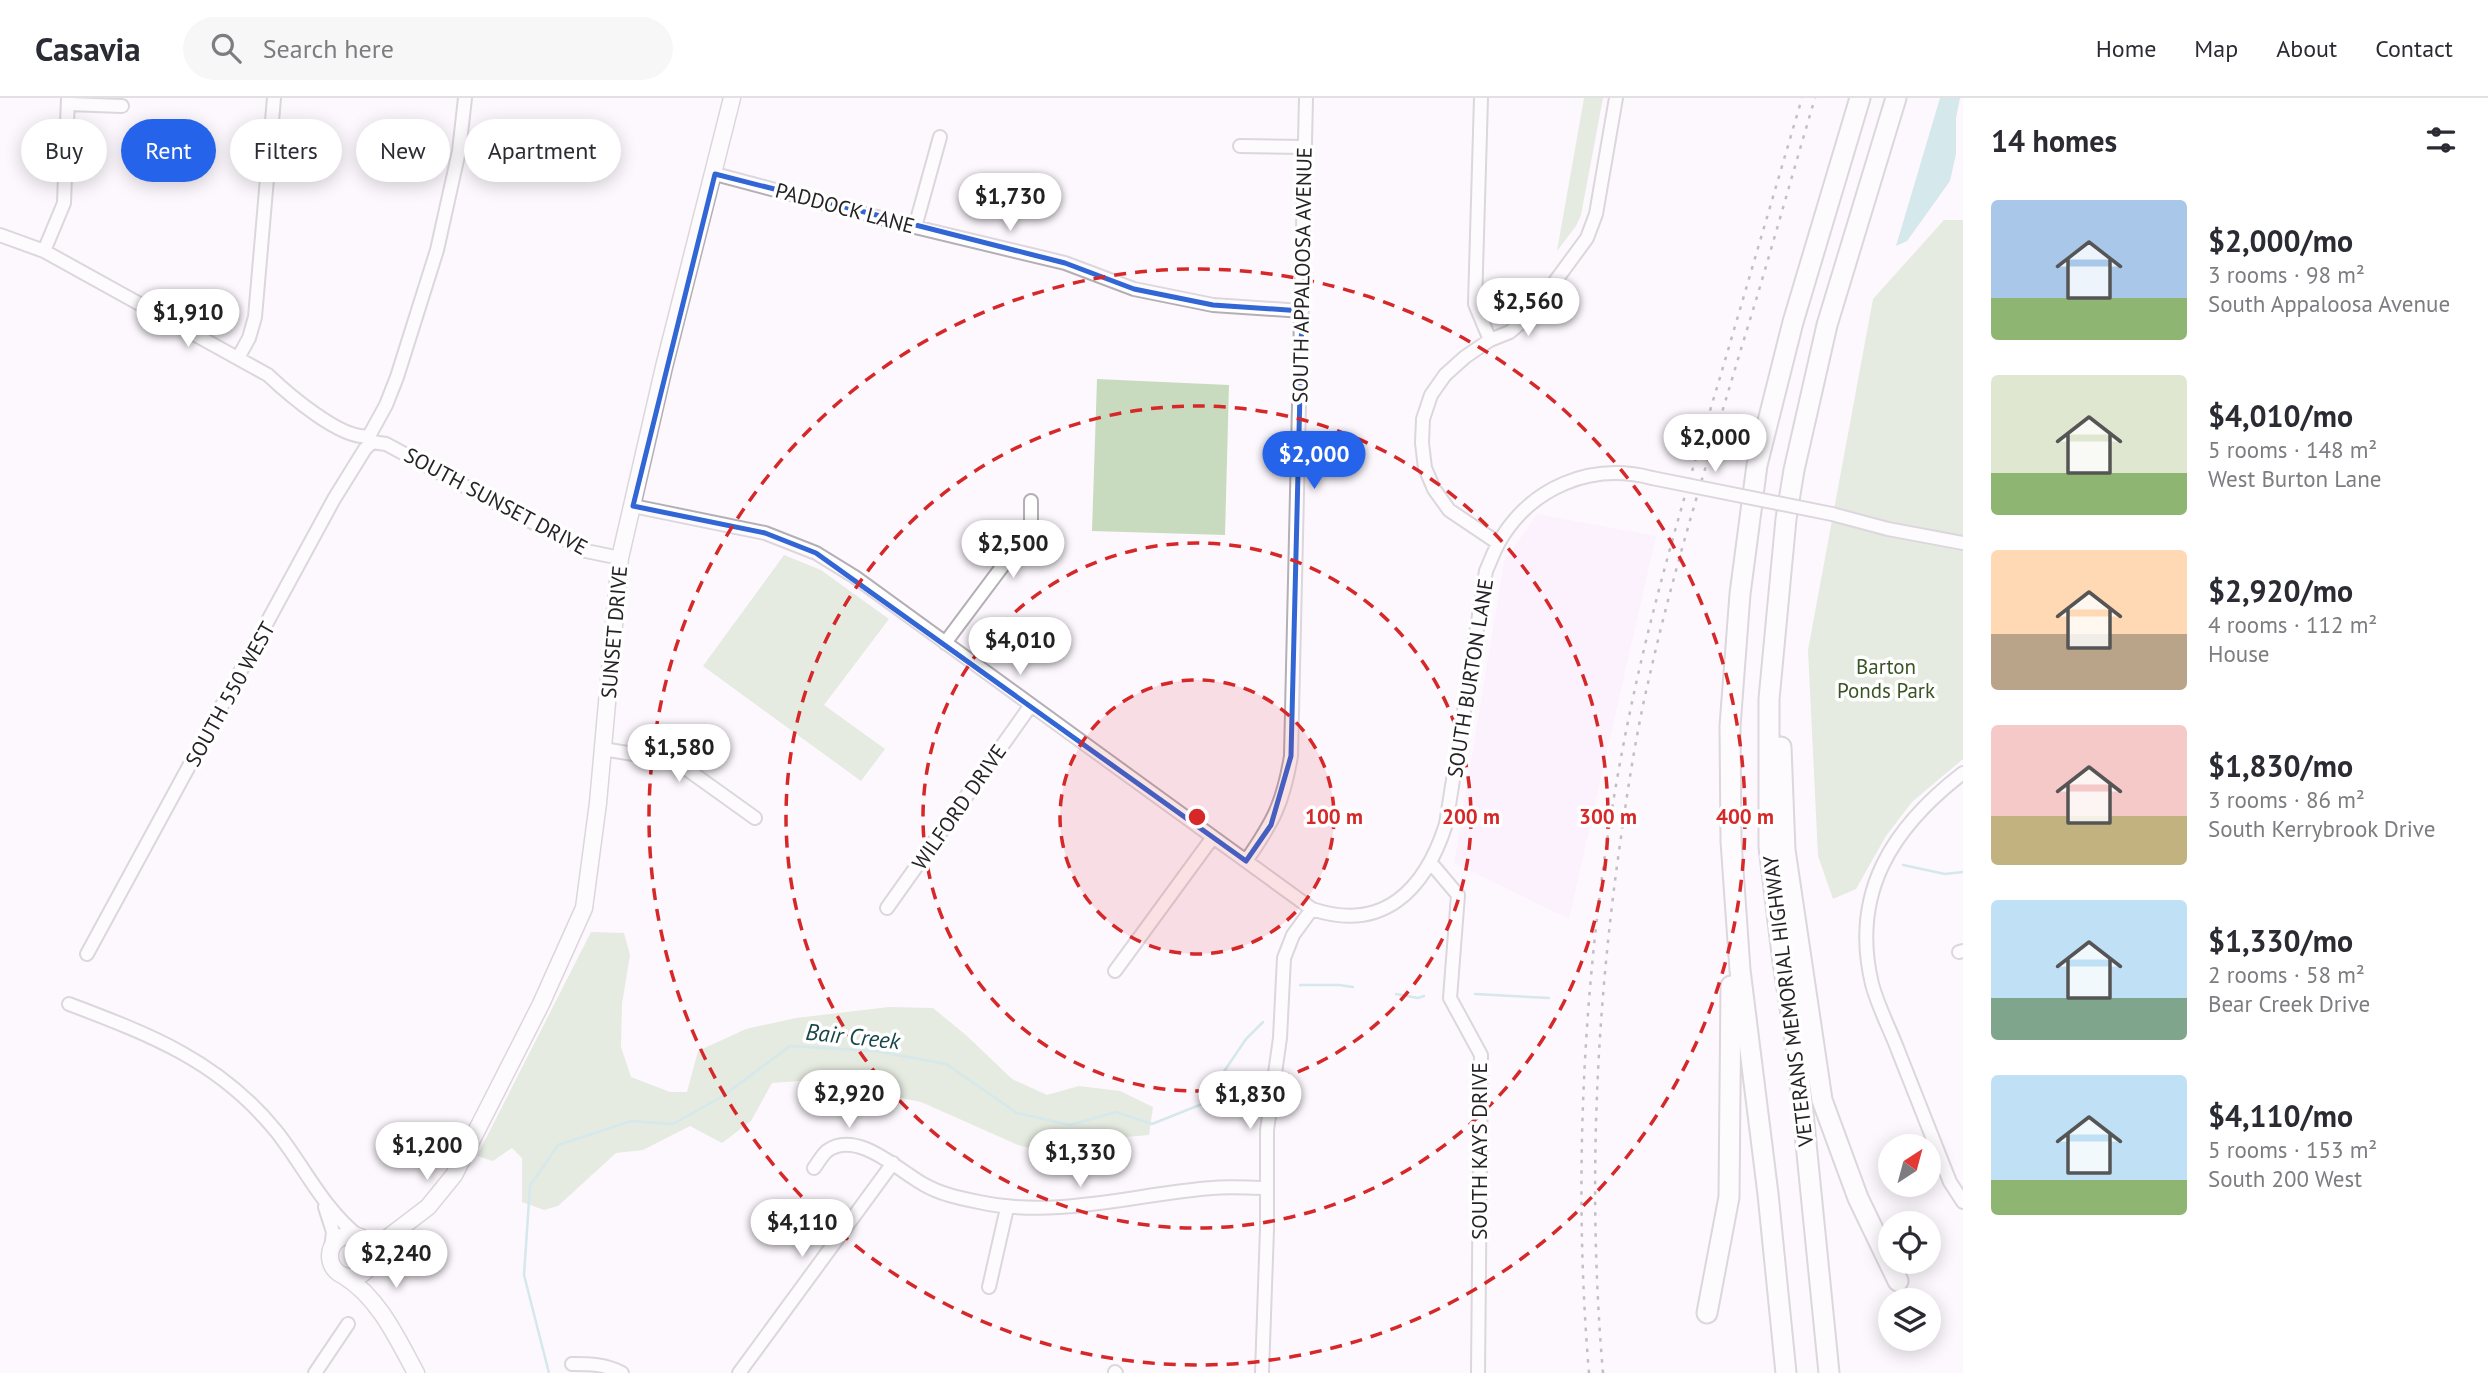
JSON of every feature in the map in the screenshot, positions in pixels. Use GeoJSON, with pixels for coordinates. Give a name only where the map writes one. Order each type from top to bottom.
{"type":"FeatureCollection","features":[{"type":"Feature","properties":{"kind":"highway","name":"VETERANS MEMORIAL HIGHWAY"},"geometry":{"type":"LineString","coordinates":[[1786,1373],[1768,1194],[1740,970],[1731,841],[1730,726],[1740,594],[1757,465],[1793,322],[1860,98]]}},
{"type":"Feature","properties":{"kind":"highway","name":"VETERANS MEMORIAL HIGHWAY"},"geometry":{"type":"LineString","coordinates":[[1829,1373],[1797,1053],[1769,847],[1769,699],[1784,542],[1794,470],[1827,325],[1896,98]]}},
{"type":"Feature","properties":{"kind":"highway"},"geometry":{"type":"LineString","coordinates":[[1784,542],[1781,765],[1785,850],[1816,1066],[1822,1100],[1836,1141],[1858,1198],[1898,1280]]}},
{"type":"Feature","properties":{"kind":"highway"},"geometry":{"type":"LineString","coordinates":[[1707,1313],[1729,1197],[1731,841]]}},
{"type":"Feature","properties":{"kind":"main road","name":"SUNSET DRIVE"},"geometry":{"type":"LineString","coordinates":[[372,1260],[386,1239],[437,1199],[454,1175],[541,1004],[584,908],[603,750],[620,558],[664,367],[715,174],[731,98]]}},
{"type":"Feature","properties":{"kind":"main road"},"geometry":{"type":"LineString","coordinates":[[389,1324],[365,1293],[339,1273],[331,1262],[331,1249],[342,1237],[360,1237],[403,1227]]}},
{"type":"Feature","properties":{"kind":"main road"},"geometry":{"type":"LineString","coordinates":[[360,1237],[370,1246],[372,1280],[389,1324],[416,1373]]}},
{"type":"Feature","properties":{"kind":"main road"},"geometry":{"type":"LineString","coordinates":[[344,1276],[360,1275],[372,1260]]}},
{"type":"Feature","properties":{"kind":"street"},"geometry":{"type":"LineString","coordinates":[[238,358],[249,338],[255,317],[274,98]]}},
{"type":"Feature","properties":{"kind":"street","name":"SOUTH 550 WEST"},"geometry":{"type":"LineString","coordinates":[[87,954],[334,499],[365,449],[386,405],[437,250],[460,151],[465,98]]}},
{"type":"Feature","properties":{"kind":"street","name":"SOUTH APPALOOSA AVENUE"},"geometry":{"type":"LineString","coordinates":[[1246,861],[1271,825],[1285,789],[1291,756],[1306,98]]}},
{"type":"Feature","properties":{"kind":"street"},"geometry":{"type":"LineString","coordinates":[[1481,98],[1475,304],[1490,341]]}},
{"type":"Feature","properties":{"kind":"street"},"geometry":{"type":"LineString","coordinates":[[1498,543],[1449,510],[1434,489],[1425,468],[1423,419],[1431,395],[1445,375],[1465,357],[1510,332],[1532,313],[1587,238],[1596,214],[1616,98]]}},
{"type":"Feature","properties":{"kind":"street"},"geometry":{"type":"LineString","coordinates":[[44,251],[64,203],[68,101],[122,106]]}},
{"type":"Feature","properties":{"kind":"street"},"geometry":{"type":"LineString","coordinates":[[915,227],[940,137]]}},
{"type":"Feature","properties":{"kind":"street"},"geometry":{"type":"LineString","coordinates":[[1240,146],[1304,147]]}},
{"type":"Feature","properties":{"kind":"street","name":"PADDOCK LANE"},"geometry":{"type":"LineString","coordinates":[[715,174],[1065,263],[1134,289],[1213,305],[1302,312]]}},
{"type":"Feature","properties":{"kind":"street","name":"SOUTH SUNSET DRIVE"},"geometry":{"type":"LineString","coordinates":[[0,235],[44,251],[268,375],[295,400],[326,421],[354,434],[386,444],[586,551],[620,558]]}},
{"type":"Feature","properties":{"kind":"street","name":"SOUTH BURTON LANE"},"geometry":{"type":"LineString","coordinates":[[1312,909],[1335,917],[1367,916],[1387,908],[1407,891],[1430,863],[1447,824],[1486,572],[1498,543],[1528,506],[1552,488],[1584,475],[1633,472],[1963,543]]}},
{"type":"Feature","properties":{"kind":"street"},"geometry":{"type":"LineString","coordinates":[[945,643],[1031,528],[1031,501]]}},
{"type":"Feature","properties":{"kind":"street"},"geometry":{"type":"LineString","coordinates":[[633,506],[765,533],[816,553],[855,577],[1312,909],[1293,936],[1284,958],[1280,1038],[1267,1130],[1262,1373]]}},
{"type":"Feature","properties":{"kind":"street","name":"WILFORD DRIVE"},"geometry":{"type":"LineString","coordinates":[[887,908],[1031,705]]}},
{"type":"Feature","properties":{"kind":"street"},"geometry":{"type":"LineString","coordinates":[[603,750],[669,760],[688,770],[755,818]]}},
{"type":"Feature","properties":{"kind":"street"},"geometry":{"type":"LineString","coordinates":[[1963,773],[1913,817],[1878,872],[1868,909],[1867,944],[1872,984],[1950,1182],[1963,1202]]}},
{"type":"Feature","properties":{"kind":"street"},"geometry":{"type":"LineString","coordinates":[[1115,971],[1213,838]]}},
{"type":"Feature","properties":{"kind":"street","name":"SOUTH KAYS DRIVE"},"geometry":{"type":"LineString","coordinates":[[1430,863],[1458,895],[1450,998],[1481,1055],[1478,1373]]}},
{"type":"Feature","properties":{"kind":"street"},"geometry":{"type":"LineString","coordinates":[[69,1004],[159,1039],[213,1072],[275,1130],[323,1200],[346,1226],[360,1237]]}},
{"type":"Feature","properties":{"kind":"street"},"geometry":{"type":"LineString","coordinates":[[814,1168],[828,1150],[844,1146],[861,1147],[878,1153],[923,1185],[948,1195],[1007,1208],[1092,1206],[1213,1188],[1266,1188]]}},
{"type":"Feature","properties":{"kind":"street"},"geometry":{"type":"LineString","coordinates":[[739,1373],[893,1163]]}},
{"type":"Feature","properties":{"kind":"street"},"geometry":{"type":"LineString","coordinates":[[323,1200],[333,1232],[331,1249]]}},
{"type":"Feature","properties":{"kind":"street"},"geometry":{"type":"LineString","coordinates":[[989,1287],[1007,1208]]}},
{"type":"Feature","properties":{"kind":"street"},"geometry":{"type":"LineString","coordinates":[[315,1373],[348,1324]]}},
{"type":"Feature","properties":{"kind":"street"},"geometry":{"type":"LineString","coordinates":[[572,1364],[595,1364],[611,1367],[622,1373]]}},
{"type":"Feature","properties":{"kind":"highlighted area"},"geometry":{"type":"Polygon","coordinates":[[[715,174],[1065,263],[1134,289],[1213,305],[1302,311],[1291,756],[1271,825],[1246,861],[816,553],[765,533],[633,506],[715,174]]]}},
{"type":"Feature","properties":{"kind":"shaded area"},"geometry":{"type":"Polygon","coordinates":[[[1537,514],[1656,536],[1569,919],[1454,863],[1504,562],[1537,514]]]}},
{"type":"Feature","properties":{"kind":"green space"},"geometry":{"type":"Polygon","coordinates":[[[1584,98],[1603,98],[1581,215],[1557,251],[1584,98]]]}},
{"type":"Feature","properties":{"kind":"green space","name":"Barton Ponds Park"},"geometry":{"type":"Polygon","coordinates":[[[1944,220],[1963,220],[1963,759],[1912,802],[1886,836],[1856,889],[1833,899],[1818,856],[1808,650],[1873,299],[1944,220]]]}},
{"type":"Feature","properties":{"kind":"green space"},"geometry":{"type":"Polygon","coordinates":[[[1488,283],[1533,285],[1522,302],[1499,321],[1493,318],[1488,307],[1488,283]]]}},
{"type":"Feature","properties":{"kind":"green space"},"geometry":{"type":"Polygon","coordinates":[[[1097,379],[1229,385],[1225,535],[1092,531],[1097,379]]]}},
{"type":"Feature","properties":{"kind":"green space"},"geometry":{"type":"Polygon","coordinates":[[[784,555],[821,570],[889,619],[824,705],[885,749],[861,781],[703,666],[784,555]]]}},
{"type":"Feature","properties":{"kind":"green space"},"geometry":{"type":"Polygon","coordinates":[[[591,932],[624,933],[630,955],[622,1004],[621,1047],[631,1077],[670,1092],[687,1092],[698,1051],[746,1029],[796,1018],[889,1007],[933,1008],[1012,1079],[1047,1095],[1079,1086],[1120,1091],[1153,1107],[1149,1135],[1103,1139],[1062,1157],[1018,1145],[921,1102],[812,1080],[772,1083],[751,1121],[722,1143],[690,1126],[643,1150],[616,1153],[558,1206],[544,1210],[522,1202],[522,1158],[512,1148],[493,1161],[477,1156],[591,932]]]}},
{"type":"Feature","properties":{"kind":"water"},"geometry":{"type":"Polygon","coordinates":[[[1940,98],[1960,98],[1956,118],[1956,154],[1950,181],[1907,241],[1896,246],[1940,98]]]}},
{"type":"Feature","properties":{"kind":"waterway","name":"Bair Creek"},"geometry":{"type":"LineString","coordinates":[[1903,865],[1945,874],[1963,872]]}},
{"type":"Feature","properties":{"kind":"waterway","name":"Bair Creek"},"geometry":{"type":"LineString","coordinates":[[1300,985],[1353,987]]}},
{"type":"Feature","properties":{"kind":"waterway","name":"Bair Creek"},"geometry":{"type":"LineString","coordinates":[[1396,994],[1418,998],[1424,996]]}},
{"type":"Feature","properties":{"kind":"waterway","name":"Bair Creek"},"geometry":{"type":"LineString","coordinates":[[1475,994],[1549,998]]}},
{"type":"Feature","properties":{"kind":"waterway","name":"Bair Creek"},"geometry":{"type":"LineString","coordinates":[[549,1373],[524,1275],[530,1186],[558,1145],[631,1121],[673,1124],[723,1096],[790,1046],[875,1051],[946,1064],[1017,1113],[1070,1125],[1116,1112],[1152,1124],[1202,1104],[1246,1039],[1263,1022]]}},
{"type":"Feature","properties":{"kind":"railway"},"geometry":{"type":"LineString","coordinates":[[1589,1373],[1581,1192],[1583,1099],[1597,914],[1610,823],[1626,733],[1662,577],[1802,98]]}},
{"type":"Feature","properties":{"kind":"railway"},"geometry":{"type":"LineString","coordinates":[[1603,1373],[1598,1308],[1595,1177],[1599,1046],[1611,916],[1632,767],[1648,683],[1680,557],[1815,98]]}}]}
